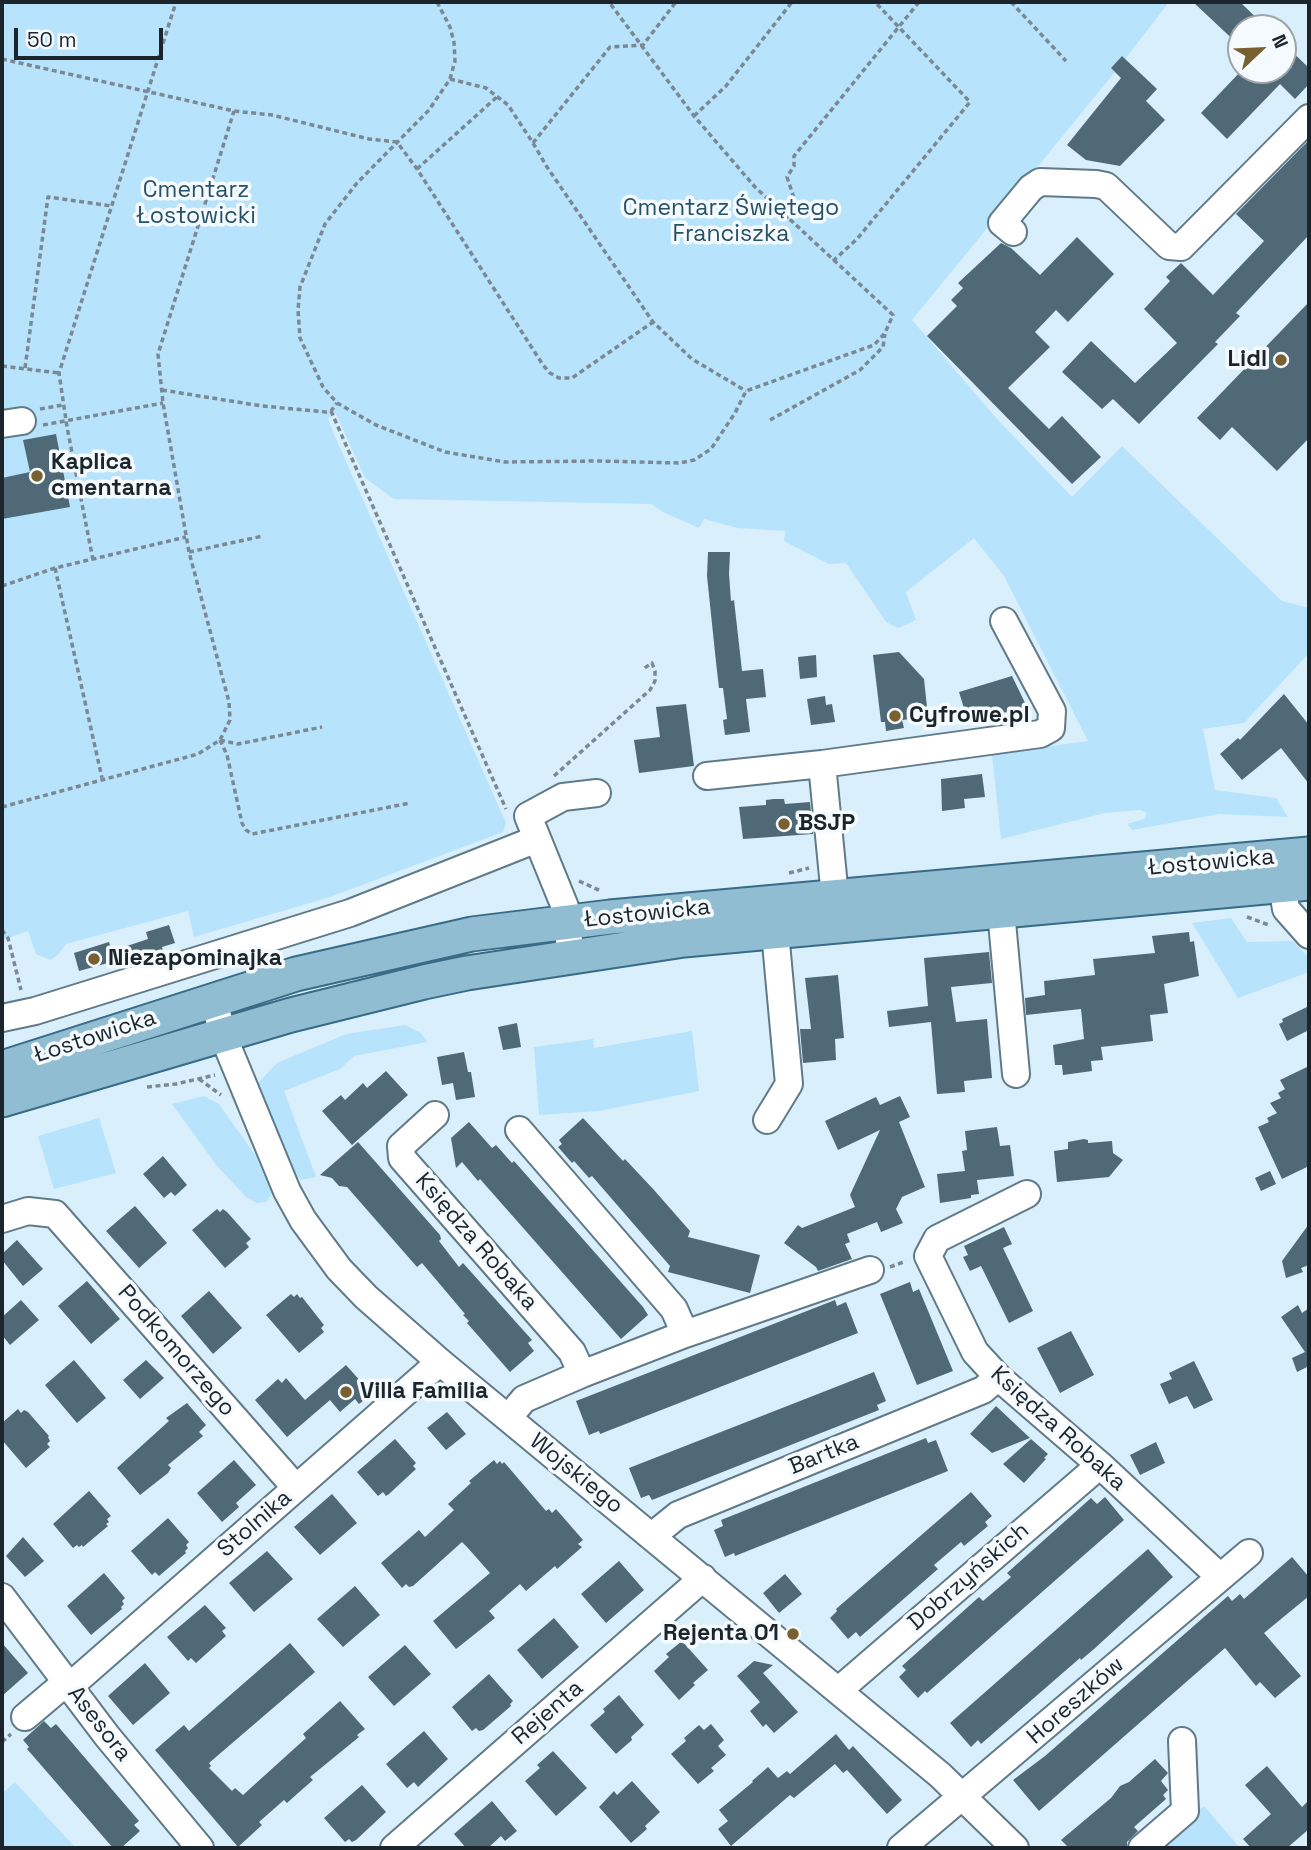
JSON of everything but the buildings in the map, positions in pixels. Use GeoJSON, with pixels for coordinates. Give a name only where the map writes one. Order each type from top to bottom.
{"type":"FeatureCollection","features":[{"type":"Feature","properties":{"kind":"main road","name":"Łostowicka"},"geometry":{"type":"LineString","coordinates":[[3,1064],[296,974],[472,934],[568,922],[835,897],[1302,869]]}},
{"type":"Feature","properties":{"kind":"main road","name":"Łostowicka"},"geometry":{"type":"LineString","coordinates":[[2,1100],[223,1034],[424,982],[684,940],[1001,911],[1302,869]]}},
{"type":"Feature","properties":{"kind":"street"},"geometry":{"type":"LineString","coordinates":[[1013,232],[1002,223],[1031,188],[1040,182],[1096,184],[1106,186],[1169,246],[1181,247],[1309,118]]}},
{"type":"Feature","properties":{"kind":"street"},"geometry":{"type":"LineString","coordinates":[[708,776],[822,764],[1040,734],[1051,729],[1052,711],[1004,621]]}},
{"type":"Feature","properties":{"kind":"street"},"geometry":{"type":"LineString","coordinates":[[822,764],[835,897]]}},
{"type":"Feature","properties":{"kind":"street"},"geometry":{"type":"LineString","coordinates":[[571,957],[568,922],[557,885],[528,816],[563,797],[597,793]]}},
{"type":"Feature","properties":{"kind":"street"},"geometry":{"type":"LineString","coordinates":[[2,1018],[35,1011],[350,913],[537,839]]}},
{"type":"Feature","properties":{"kind":"street"},"geometry":{"type":"LineString","coordinates":[[1302,869],[1284,895],[1286,909],[1309,935]]}},
{"type":"Feature","properties":{"kind":"street"},"geometry":{"type":"LineString","coordinates":[[1001,911],[1016,1074]]}},
{"type":"Feature","properties":{"kind":"street"},"geometry":{"type":"LineString","coordinates":[[766,1120],[789,1084],[775,932]]}},
{"type":"Feature","properties":{"kind":"street","name":"Wojskiego"},"geometry":{"type":"LineString","coordinates":[[213,1000],[235,1067],[287,1191],[314,1236],[366,1297],[508,1419],[839,1690],[964,1797],[1015,1848]]}},
{"type":"Feature","properties":{"kind":"street","name":"Księdza Robaka"},"geometry":{"type":"LineString","coordinates":[[435,1115],[401,1146],[402,1157],[572,1352],[582,1374]]}},
{"type":"Feature","properties":{"kind":"street"},"geometry":{"type":"LineString","coordinates":[[519,1130],[674,1309],[685,1334]]}},
{"type":"Feature","properties":{"kind":"street"},"geometry":{"type":"LineString","coordinates":[[928,1256],[937,1239],[1027,1194]]}},
{"type":"Feature","properties":{"kind":"street","name":"Podkomorzego"},"geometry":{"type":"LineString","coordinates":[[2,1219],[28,1211],[55,1214],[296,1488]]}},
{"type":"Feature","properties":{"kind":"street","name":"Księdza Robaka"},"geometry":{"type":"LineString","coordinates":[[928,1256],[975,1352],[998,1377],[1100,1465],[1220,1577]]}},
{"type":"Feature","properties":{"kind":"street"},"geometry":{"type":"LineString","coordinates":[[508,1419],[524,1399],[582,1374],[685,1334],[870,1270]]}},
{"type":"Feature","properties":{"kind":"street","name":"Stolnika"},"geometry":{"type":"LineString","coordinates":[[25,1717],[57,1690],[69,1687],[440,1362]]}},
{"type":"Feature","properties":{"kind":"street","name":"Bartka"},"geometry":{"type":"LineString","coordinates":[[652,1536],[678,1515],[983,1390],[998,1377]]}},
{"type":"Feature","properties":{"kind":"street","name":"Dobrzyńskich"},"geometry":{"type":"LineString","coordinates":[[839,1690],[1100,1465]]}},
{"type":"Feature","properties":{"kind":"street","name":"Horeszków"},"geometry":{"type":"LineString","coordinates":[[901,1848],[1249,1553]]}},
{"type":"Feature","properties":{"kind":"street","name":"Rejenta"},"geometry":{"type":"LineString","coordinates":[[394,1848],[703,1578]]}},
{"type":"Feature","properties":{"kind":"street","name":"Asesora"},"geometry":{"type":"LineString","coordinates":[[2,1597],[107,1736],[200,1848]]}},
{"type":"Feature","properties":{"kind":"street"},"geometry":{"type":"LineString","coordinates":[[1142,1848],[1185,1811],[1182,1741]]}},
{"type":"Feature","properties":{"kind":"path"},"geometry":{"type":"LineString","coordinates":[[93,560],[59,373],[176,2]]}},
{"type":"Feature","properties":{"kind":"path"},"geometry":{"type":"LineString","coordinates":[[437,2],[450,27],[454,43],[455,61],[450,79],[429,110],[356,183],[325,224],[300,287],[300,338],[323,387],[337,403],[376,425],[445,452],[505,462],[680,463],[694,460],[711,449],[746,391],[874,345],[885,333]]}},
{"type":"Feature","properties":{"kind":"path"},"geometry":{"type":"LineString","coordinates":[[609,2],[694,116],[755,187],[893,316],[885,333],[883,346],[860,370],[769,419]]}},
{"type":"Feature","properties":{"kind":"path"},"geometry":{"type":"LineString","coordinates":[[533,143],[610,47],[643,45],[676,2]]}},
{"type":"Feature","properties":{"kind":"path"},"geometry":{"type":"LineString","coordinates":[[694,116],[726,86],[792,2]]}},
{"type":"Feature","properties":{"kind":"path"},"geometry":{"type":"LineString","coordinates":[[833,261],[857,239],[970,102],[876,2]]}},
{"type":"Feature","properties":{"kind":"path"},"geometry":{"type":"LineString","coordinates":[[786,218],[797,207],[787,177],[794,166],[794,156],[919,2]]}},
{"type":"Feature","properties":{"kind":"path"},"geometry":{"type":"LineString","coordinates":[[1011,2],[1066,61]]}},
{"type":"Feature","properties":{"kind":"path"},"geometry":{"type":"LineString","coordinates":[[2,59],[234,111],[272,115],[369,139],[397,142],[550,373],[559,378],[572,378],[653,322]]}},
{"type":"Feature","properties":{"kind":"path"},"geometry":{"type":"LineString","coordinates":[[450,79],[486,88],[508,105],[653,322],[692,359],[746,391]]}},
{"type":"Feature","properties":{"kind":"path"},"geometry":{"type":"LineString","coordinates":[[416,169],[498,96]]}},
{"type":"Feature","properties":{"kind":"path"},"geometry":{"type":"LineString","coordinates":[[2,807],[198,754],[220,740],[229,720],[229,702],[189,552],[163,403],[158,355],[234,111]]}},
{"type":"Feature","properties":{"kind":"path"},"geometry":{"type":"LineString","coordinates":[[25,368],[48,197],[112,206]]}},
{"type":"Feature","properties":{"kind":"path"},"geometry":{"type":"LineString","coordinates":[[2,366],[59,373]]}},
{"type":"Feature","properties":{"kind":"path"},"geometry":{"type":"LineString","coordinates":[[162,390],[262,406],[331,411]]}},
{"type":"Feature","properties":{"kind":"path"},"geometry":{"type":"LineString","coordinates":[[66,420],[163,403]]}},
{"type":"Feature","properties":{"kind":"path"},"geometry":{"type":"LineString","coordinates":[[331,411],[337,403]]}},
{"type":"Feature","properties":{"kind":"path"},"geometry":{"type":"LineString","coordinates":[[331,411],[507,810]]}},
{"type":"Feature","properties":{"kind":"path"},"geometry":{"type":"LineString","coordinates":[[189,552],[263,536]]}},
{"type":"Feature","properties":{"kind":"path"},"geometry":{"type":"LineString","coordinates":[[2,586],[55,568],[187,537]]}},
{"type":"Feature","properties":{"kind":"path"},"geometry":{"type":"LineString","coordinates":[[55,568],[102,779]]}},
{"type":"Feature","properties":{"kind":"path"},"geometry":{"type":"LineString","coordinates":[[541,809],[538,804],[541,788],[650,690],[655,681],[652,663],[643,669]]}},
{"type":"Feature","properties":{"kind":"path"},"geometry":{"type":"LineString","coordinates":[[220,740],[239,744],[322,727]]}},
{"type":"Feature","properties":{"kind":"path"},"geometry":{"type":"LineString","coordinates":[[220,740],[228,755],[242,823],[252,834],[410,803]]}},
{"type":"Feature","properties":{"kind":"path"},"geometry":{"type":"LineString","coordinates":[[1246,916],[1267,925],[1275,925]]}},
{"type":"Feature","properties":{"kind":"path"},"geometry":{"type":"LineString","coordinates":[[139,1089],[214,1076],[235,1067]]}},
{"type":"Feature","properties":{"kind":"path"},"geometry":{"type":"LineString","coordinates":[[197,1078],[225,1097]]}},
{"type":"Feature","properties":{"kind":"path"},"geometry":{"type":"LineString","coordinates":[[870,1270],[876,1272],[928,1256]]}},
{"type":"Feature","properties":{"kind":"green space"},"geometry":{"type":"Polygon","coordinates":[[[2,2],[1169,2],[1125,59],[1122,56],[1111,68],[1115,72],[912,320],[997,419],[1072,497],[1122,446],[1282,601],[1309,608],[1309,653],[1244,723],[1203,729],[1215,790],[1276,798],[1288,817],[1219,814],[1132,830],[1127,824],[1144,819],[1147,813],[1141,810],[1105,813],[1001,839],[992,754],[1088,741],[1004,576],[974,538],[906,592],[916,620],[898,628],[886,622],[846,563],[829,564],[784,541],[785,531],[738,528],[704,519],[699,528],[651,504],[394,499],[365,478],[336,414],[328,418],[333,432],[506,823],[503,832],[330,897],[194,937],[188,911],[66,944],[59,954],[50,960],[36,954],[28,931],[2,940],[2,2]]]}},
{"type":"Feature","properties":{"kind":"green space"},"geometry":{"type":"Polygon","coordinates":[[[1231,918],[1247,942],[1293,941],[1309,958],[1309,972],[1238,998],[1192,923],[1231,918]]]}},
{"type":"Feature","properties":{"kind":"green space"},"geometry":{"type":"Polygon","coordinates":[[[405,1025],[421,1033],[427,1042],[354,1056],[340,1069],[284,1091],[316,1177],[301,1180],[296,1175],[258,1083],[277,1063],[346,1034],[405,1025]]]}},
{"type":"Feature","properties":{"kind":"green space"},"geometry":{"type":"Polygon","coordinates":[[[692,1031],[699,1091],[599,1111],[539,1115],[534,1047],[593,1039],[594,1048],[692,1031]]]}},
{"type":"Feature","properties":{"kind":"green space"},"geometry":{"type":"Polygon","coordinates":[[[204,1096],[219,1104],[255,1155],[272,1194],[266,1202],[257,1203],[246,1197],[217,1166],[172,1104],[204,1096]]]}},
{"type":"Feature","properties":{"kind":"green space"},"geometry":{"type":"Polygon","coordinates":[[[99,1118],[116,1173],[54,1189],[38,1136],[99,1118]]]}},
{"type":"Feature","properties":{"kind":"green space"},"geometry":{"type":"Polygon","coordinates":[[[15,1782],[76,1848],[2,1848],[2,1789],[5,1791],[15,1782]]]}},
{"type":"Feature","properties":{"kind":"green space"},"geometry":{"type":"Polygon","coordinates":[[[1204,1806],[1240,1848],[1161,1848],[1158,1845],[1204,1806]]]}},
{"type":"Feature","properties":{"kind":"place","name":"Lidl"},"geometry":{"type":"Point","coordinates":[1281,360]}},
{"type":"Feature","properties":{"kind":"place","name":"Kaplica cmentarna"},"geometry":{"type":"Point","coordinates":[37,476]}},
{"type":"Feature","properties":{"kind":"place","name":"Cyfrowe.pl"},"geometry":{"type":"Point","coordinates":[895,716]}},
{"type":"Feature","properties":{"kind":"place","name":"BSJP"},"geometry":{"type":"Point","coordinates":[784,824]}},
{"type":"Feature","properties":{"kind":"place","name":"Niezapominajka"},"geometry":{"type":"Point","coordinates":[94,959]}},
{"type":"Feature","properties":{"kind":"place","name":"Villa Familia"},"geometry":{"type":"Point","coordinates":[346,1392]}},
{"type":"Feature","properties":{"kind":"place","name":"Rejenta 01"},"geometry":{"type":"Point","coordinates":[793,1634]}},
{"type":"Feature","properties":{"kind":"park label","name":"Cmentarz Łostowicki"},"geometry":{"type":"Point","coordinates":[196,204]}},
{"type":"Feature","properties":{"kind":"park label","name":"Cmentarz Świętego Franciszka"},"geometry":{"type":"Point","coordinates":[731,222]}}]}
